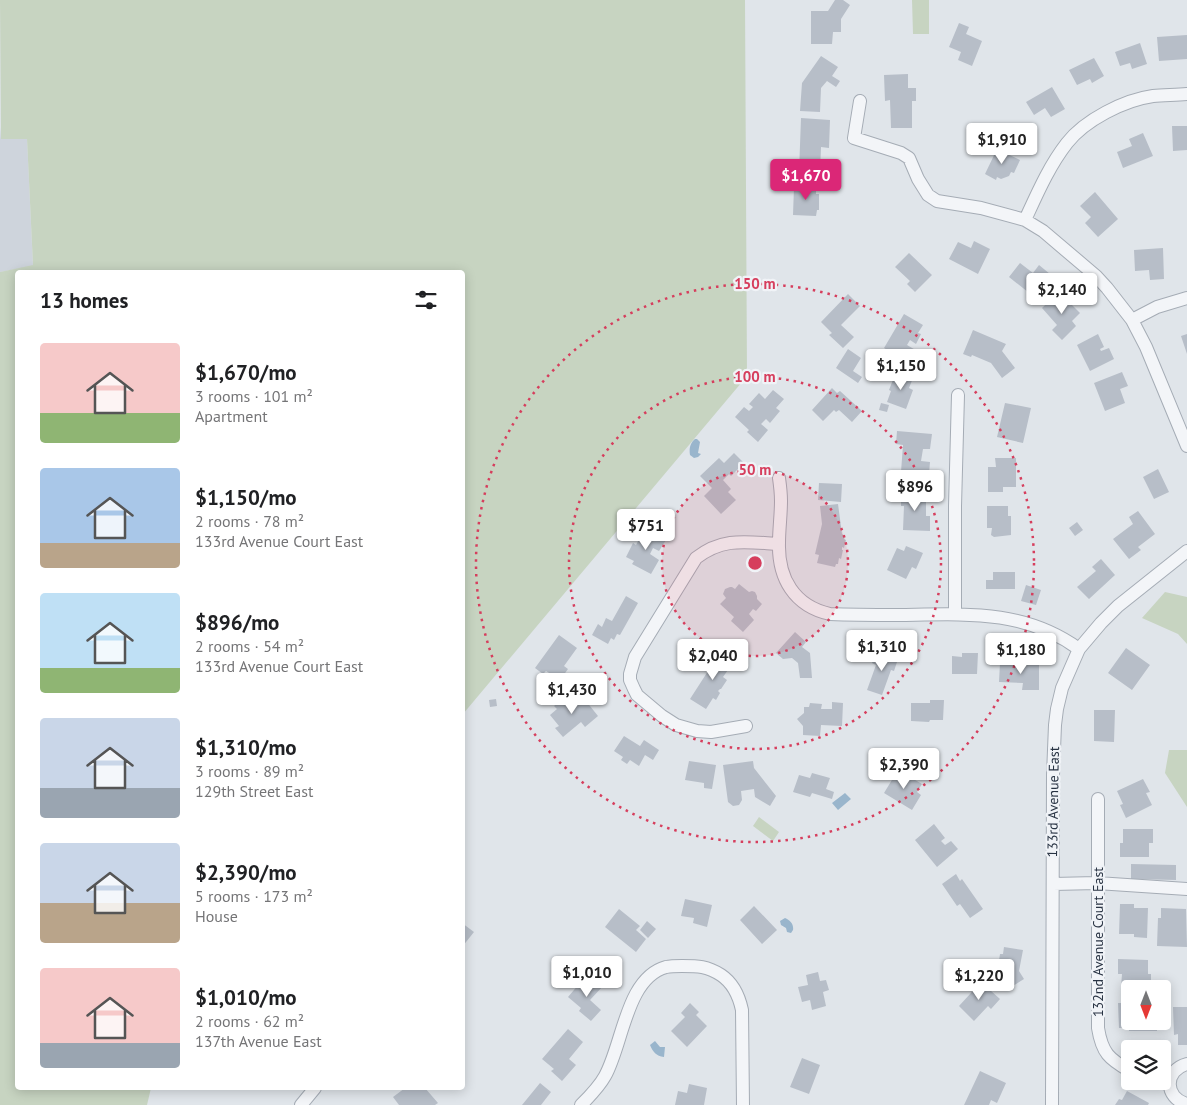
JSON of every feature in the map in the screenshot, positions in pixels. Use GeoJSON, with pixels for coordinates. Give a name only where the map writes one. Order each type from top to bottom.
{"type":"FeatureCollection","features":[{"type":"Feature","properties":{"kind":"street"},"geometry":{"type":"LineString","coordinates":[[1025,220],[1040,187],[1056,159],[1067,142],[1080,129],[1098,116],[1134,101],[1151,96],[1187,94]]}},
{"type":"Feature","properties":{"kind":"street"},"geometry":{"type":"LineString","coordinates":[[860,101],[854,138],[901,153],[910,158],[918,179],[928,195],[937,201],[970,206],[1025,220],[1044,231],[1108,288],[1132,320],[1146,346],[1187,446]]}},
{"type":"Feature","properties":{"kind":"street"},"geometry":{"type":"LineString","coordinates":[[1132,320],[1158,307],[1187,298]]}},
{"type":"Feature","properties":{"kind":"street"},"geometry":{"type":"LineString","coordinates":[[955,614],[958,395]]}},
{"type":"Feature","properties":{"kind":"street"},"geometry":{"type":"LineString","coordinates":[[779,478],[781,501],[779,544],[782,571],[792,591],[806,605],[830,614],[955,614],[995,617],[1050,631],[1079,649]]}},
{"type":"Feature","properties":{"kind":"street"},"geometry":{"type":"LineString","coordinates":[[746,726],[711,732],[697,731],[676,725],[637,695],[630,680],[631,668],[635,657],[696,558],[706,550],[720,544],[738,542],[779,544]]}},
{"type":"Feature","properties":{"kind":"street","name":"133rd Avenue East"},"geometry":{"type":"LineString","coordinates":[[1052,1105],[1053,775],[1055,725],[1062,688],[1079,649],[1101,623],[1118,606],[1187,551]]}},
{"type":"Feature","properties":{"kind":"street","name":"132nd Avenue Court East"},"geometry":{"type":"LineString","coordinates":[[1098,800],[1098,1028],[1100,1042],[1110,1058],[1121,1065]]}},
{"type":"Feature","properties":{"kind":"street"},"geometry":{"type":"LineString","coordinates":[[1052,884],[1098,883],[1187,889]]}},
{"type":"Feature","properties":{"kind":"street"},"geometry":{"type":"LineString","coordinates":[[581,1105],[596,1090],[606,1076],[627,1016],[642,984],[660,969],[668,966],[702,966],[718,973],[732,985],[742,1010],[743,1105]]}},
{"type":"Feature","properties":{"kind":"street"},"geometry":{"type":"LineString","coordinates":[[1171,1077],[1174,1071],[1187,1064]]}},
{"type":"Feature","properties":{"kind":"street"},"geometry":{"type":"LineString","coordinates":[[301,1105],[313,1090]]}},
{"type":"Feature","properties":{"kind":"street"},"geometry":{"type":"LineString","coordinates":[[1171,1090],[1179,1102],[1187,1104]]}},
{"type":"Feature","properties":{"kind":"shaded area"},"geometry":{"type":"Polygon","coordinates":[[[0,127],[1,139],[27,139],[33,266],[0,272],[0,127]]]}},
{"type":"Feature","properties":{"kind":"green space"},"geometry":{"type":"Polygon","coordinates":[[[0,0],[745,0],[747,376],[465,712],[465,270],[15,270],[15,1090],[151,1090],[147,1105],[0,1105],[0,272],[33,265],[27,139],[1,139],[0,0]]]}},
{"type":"Feature","properties":{"kind":"green space"},"geometry":{"type":"Polygon","coordinates":[[[912,0],[929,0],[929,34],[913,34],[912,0]]]}},
{"type":"Feature","properties":{"kind":"green space"},"geometry":{"type":"Polygon","coordinates":[[[1165,592],[1187,597],[1187,644],[1178,634],[1142,618],[1165,592]]]}},
{"type":"Feature","properties":{"kind":"green space"},"geometry":{"type":"Polygon","coordinates":[[[1169,750],[1187,750],[1187,807],[1165,773],[1169,750]]]}},
{"type":"Feature","properties":{"kind":"green space"},"geometry":{"type":"Polygon","coordinates":[[[759,817],[779,832],[773,841],[753,826],[759,817]]]}},
{"type":"Feature","properties":{"kind":"water"},"geometry":{"type":"Polygon","coordinates":[[[695,439],[700,442],[698,453],[701,454],[694,458],[690,455],[690,451],[691,444],[695,439]]]}},
{"type":"Feature","properties":{"kind":"water"},"geometry":{"type":"Polygon","coordinates":[[[845,793],[851,799],[838,810],[832,803],[845,793]]]}},
{"type":"Feature","properties":{"kind":"water"},"geometry":{"type":"Polygon","coordinates":[[[785,918],[792,924],[793,930],[791,933],[787,932],[786,928],[781,925],[780,921],[785,918]]]}},
{"type":"Feature","properties":{"kind":"water"},"geometry":{"type":"Polygon","coordinates":[[[655,1041],[660,1047],[665,1047],[664,1057],[657,1055],[652,1050],[650,1045],[655,1041]]]}},
{"type":"Feature","properties":{"kind":"building"},"geometry":{"type":"Polygon","coordinates":[[[835,0],[843,0],[850,5],[841,19],[841,32],[833,32],[832,44],[811,44],[811,11],[828,11],[835,0]]]}},
{"type":"Feature","properties":{"kind":"building"},"geometry":{"type":"Polygon","coordinates":[[[959,23],[969,27],[966,34],[982,41],[972,66],[958,60],[961,52],[949,47],[959,23]]]}},
{"type":"Feature","properties":{"kind":"building"},"geometry":{"type":"Polygon","coordinates":[[[1187,35],[1187,59],[1159,61],[1157,37],[1187,35]]]}},
{"type":"Feature","properties":{"kind":"building"},"geometry":{"type":"Polygon","coordinates":[[[1140,43],[1147,64],[1132,69],[1130,63],[1120,66],[1115,52],[1140,43]]]}},
{"type":"Feature","properties":{"kind":"building"},"geometry":{"type":"Polygon","coordinates":[[[821,56],[838,67],[832,76],[840,81],[836,87],[827,81],[821,88],[820,112],[800,111],[802,83],[821,56]]]}},
{"type":"Feature","properties":{"kind":"building"},"geometry":{"type":"Polygon","coordinates":[[[1094,58],[1104,76],[1092,83],[1090,79],[1077,85],[1069,70],[1094,58]]]}},
{"type":"Feature","properties":{"kind":"building"},"geometry":{"type":"Polygon","coordinates":[[[908,74],[908,88],[916,88],[916,101],[912,101],[912,128],[891,128],[890,100],[885,101],[884,75],[908,74]]]}},
{"type":"Feature","properties":{"kind":"building"},"geometry":{"type":"Polygon","coordinates":[[[1052,87],[1065,109],[1051,117],[1045,108],[1034,115],[1026,102],[1052,87]]]}},
{"type":"Feature","properties":{"kind":"building"},"geometry":{"type":"Polygon","coordinates":[[[801,118],[830,120],[829,148],[821,147],[820,173],[799,172],[801,118]]]}},
{"type":"Feature","properties":{"kind":"building"},"geometry":{"type":"Polygon","coordinates":[[[1172,126],[1187,126],[1187,150],[1173,151],[1172,126]]]}},
{"type":"Feature","properties":{"kind":"building"},"geometry":{"type":"Polygon","coordinates":[[[1143,133],[1153,156],[1123,168],[1117,152],[1132,146],[1129,139],[1143,133]]]}},
{"type":"Feature","properties":{"kind":"building"},"geometry":{"type":"Polygon","coordinates":[[[997,149],[1020,160],[1014,173],[1011,172],[1009,176],[1001,179],[997,177],[996,180],[985,174],[997,149]]]}},
{"type":"Feature","properties":{"kind":"building"},"geometry":{"type":"Polygon","coordinates":[[[802,184],[816,185],[816,194],[819,194],[819,210],[817,210],[816,216],[793,215],[794,187],[802,188],[802,184]]]}},
{"type":"Feature","properties":{"kind":"building"},"geometry":{"type":"Polygon","coordinates":[[[1095,192],[1118,219],[1098,237],[1085,223],[1091,217],[1080,206],[1095,192]]]}},
{"type":"Feature","properties":{"kind":"building"},"geometry":{"type":"Polygon","coordinates":[[[974,241],[990,249],[978,274],[949,259],[958,242],[971,248],[974,241]]]}},
{"type":"Feature","properties":{"kind":"building"},"geometry":{"type":"Polygon","coordinates":[[[1163,248],[1164,279],[1150,280],[1149,270],[1135,271],[1134,250],[1163,248]]]}},
{"type":"Feature","properties":{"kind":"building"},"geometry":{"type":"Polygon","coordinates":[[[909,253],[932,275],[915,292],[907,284],[910,281],[895,267],[909,253]]]}},
{"type":"Feature","properties":{"kind":"building"},"geometry":{"type":"Polygon","coordinates":[[[1020,263],[1033,273],[1039,265],[1050,274],[1033,296],[1009,277],[1020,263]]]}},
{"type":"Feature","properties":{"kind":"building"},"geometry":{"type":"Polygon","coordinates":[[[1059,292],[1080,313],[1072,321],[1076,326],[1062,340],[1052,330],[1057,325],[1042,308],[1059,292]]]}},
{"type":"Feature","properties":{"kind":"building"},"geometry":{"type":"Polygon","coordinates":[[[848,294],[860,306],[841,325],[854,337],[843,348],[829,335],[832,333],[821,322],[848,294]]]}},
{"type":"Feature","properties":{"kind":"building"},"geometry":{"type":"Polygon","coordinates":[[[904,314],[923,325],[918,333],[921,334],[916,344],[910,340],[907,345],[924,355],[917,368],[884,348],[904,314]]]}},
{"type":"Feature","properties":{"kind":"building"},"geometry":{"type":"Polygon","coordinates":[[[973,330],[1006,344],[1002,351],[1015,368],[1002,378],[991,363],[972,355],[971,357],[963,354],[973,330]]]}},
{"type":"Feature","properties":{"kind":"building"},"geometry":{"type":"Polygon","coordinates":[[[1098,334],[1104,347],[1100,349],[1101,351],[1109,348],[1114,359],[1090,371],[1077,345],[1098,334]]]}},
{"type":"Feature","properties":{"kind":"building"},"geometry":{"type":"Polygon","coordinates":[[[1187,334],[1187,354],[1181,336],[1187,334]]]}},
{"type":"Feature","properties":{"kind":"building"},"geometry":{"type":"Polygon","coordinates":[[[848,349],[861,358],[853,371],[862,377],[858,383],[836,368],[848,349]]]}},
{"type":"Feature","properties":{"kind":"building"},"geometry":{"type":"Polygon","coordinates":[[[896,372],[913,378],[909,388],[913,390],[906,409],[887,402],[891,391],[889,390],[896,372]]]}},
{"type":"Feature","properties":{"kind":"building"},"geometry":{"type":"Polygon","coordinates":[[[1122,372],[1128,386],[1120,389],[1125,403],[1105,411],[1094,383],[1122,372]]]}},
{"type":"Feature","properties":{"kind":"building"},"geometry":{"type":"Polygon","coordinates":[[[832,388],[837,393],[840,391],[862,411],[852,422],[839,410],[836,412],[834,410],[823,421],[812,410],[832,388]]]}},
{"type":"Feature","properties":{"kind":"building"},"geometry":{"type":"Polygon","coordinates":[[[773,390],[784,399],[776,408],[780,411],[770,423],[766,419],[761,424],[768,430],[758,442],[747,432],[749,430],[735,417],[744,407],[749,411],[753,407],[749,404],[759,393],[765,399],[773,390]]]}},
{"type":"Feature","properties":{"kind":"building"},"geometry":{"type":"Polygon","coordinates":[[[881,403],[889,405],[887,412],[879,410],[881,403]]]}},
{"type":"Feature","properties":{"kind":"building"},"geometry":{"type":"Polygon","coordinates":[[[1005,403],[1031,408],[1023,443],[997,437],[1005,403]]]}},
{"type":"Feature","properties":{"kind":"building"},"geometry":{"type":"Polygon","coordinates":[[[897,431],[932,434],[930,449],[923,449],[921,461],[930,462],[929,474],[901,472],[903,445],[896,444],[897,431]]]}},
{"type":"Feature","properties":{"kind":"building"},"geometry":{"type":"Polygon","coordinates":[[[734,453],[744,463],[731,476],[729,474],[723,480],[731,489],[728,492],[736,500],[721,514],[704,496],[712,488],[700,476],[719,458],[724,463],[734,453]]]}},
{"type":"Feature","properties":{"kind":"building"},"geometry":{"type":"Polygon","coordinates":[[[995,458],[1016,458],[1016,487],[1003,487],[1003,492],[988,492],[988,467],[996,467],[995,458]]]}},
{"type":"Feature","properties":{"kind":"building"},"geometry":{"type":"Polygon","coordinates":[[[1158,469],[1169,492],[1154,499],[1143,477],[1158,469]]]}},
{"type":"Feature","properties":{"kind":"building"},"geometry":{"type":"Polygon","coordinates":[[[819,483],[842,484],[841,502],[818,500],[819,483]]]}},
{"type":"Feature","properties":{"kind":"building"},"geometry":{"type":"Polygon","coordinates":[[[901,492],[926,493],[926,516],[930,516],[930,531],[903,530],[904,506],[901,506],[901,492]]]}},
{"type":"Feature","properties":{"kind":"building"},"geometry":{"type":"Polygon","coordinates":[[[838,504],[842,534],[846,540],[844,548],[842,547],[841,559],[839,558],[838,564],[835,567],[817,563],[819,555],[815,554],[822,524],[820,506],[838,504]]]}},
{"type":"Feature","properties":{"kind":"building"},"geometry":{"type":"Polygon","coordinates":[[[987,506],[1008,506],[1008,516],[1011,516],[1011,535],[994,537],[991,535],[992,528],[987,528],[987,506]]]}},
{"type":"Feature","properties":{"kind":"building"},"geometry":{"type":"Polygon","coordinates":[[[1138,511],[1155,534],[1138,547],[1141,550],[1129,559],[1113,539],[1133,524],[1129,517],[1138,511]]]}},
{"type":"Feature","properties":{"kind":"building"},"geometry":{"type":"Polygon","coordinates":[[[1077,522],[1083,530],[1075,536],[1069,528],[1077,522]]]}},
{"type":"Feature","properties":{"kind":"building"},"geometry":{"type":"Polygon","coordinates":[[[645,528],[666,540],[659,551],[653,548],[650,554],[659,560],[651,574],[632,564],[634,561],[626,557],[633,543],[636,545],[645,528]]]}},
{"type":"Feature","properties":{"kind":"building"},"geometry":{"type":"Polygon","coordinates":[[[906,546],[923,553],[916,569],[912,567],[906,579],[887,570],[897,548],[904,551],[906,546]]]}},
{"type":"Feature","properties":{"kind":"building"},"geometry":{"type":"Polygon","coordinates":[[[1101,559],[1115,575],[1089,599],[1077,587],[1096,571],[1092,567],[1101,559]]]}},
{"type":"Feature","properties":{"kind":"building"},"geometry":{"type":"Polygon","coordinates":[[[993,572],[1015,572],[1015,589],[986,589],[986,580],[993,580],[993,572]]]}},
{"type":"Feature","properties":{"kind":"building"},"geometry":{"type":"Polygon","coordinates":[[[739,584],[749,592],[755,592],[757,599],[762,604],[756,611],[753,609],[749,614],[754,620],[743,632],[731,621],[734,617],[720,604],[726,598],[723,594],[725,589],[732,587],[735,589],[739,584]]]}},
{"type":"Feature","properties":{"kind":"building"},"geometry":{"type":"Polygon","coordinates":[[[1026,585],[1041,590],[1036,605],[1021,601],[1026,585]]]}},
{"type":"Feature","properties":{"kind":"building"},"geometry":{"type":"Polygon","coordinates":[[[626,596],[638,603],[620,635],[617,634],[614,640],[611,638],[608,644],[592,635],[598,624],[602,627],[606,618],[612,621],[626,596]]]}},
{"type":"Feature","properties":{"kind":"building"},"geometry":{"type":"Polygon","coordinates":[[[795,632],[806,642],[802,647],[810,653],[812,678],[800,678],[798,663],[792,658],[783,659],[776,653],[795,632]]]}},
{"type":"Feature","properties":{"kind":"building"},"geometry":{"type":"Polygon","coordinates":[[[559,635],[577,648],[564,666],[568,669],[560,680],[546,671],[543,674],[535,668],[559,635]]]}},
{"type":"Feature","properties":{"kind":"building"},"geometry":{"type":"Polygon","coordinates":[[[1126,648],[1150,665],[1132,690],[1108,673],[1126,648]]]}},
{"type":"Feature","properties":{"kind":"building"},"geometry":{"type":"Polygon","coordinates":[[[721,651],[735,660],[723,677],[727,680],[718,691],[720,693],[716,700],[713,698],[706,709],[690,699],[721,651]]]}},
{"type":"Feature","properties":{"kind":"building"},"geometry":{"type":"Polygon","coordinates":[[[876,651],[896,655],[894,661],[897,662],[894,671],[891,670],[882,695],[867,690],[876,665],[872,663],[876,651]]]}},
{"type":"Feature","properties":{"kind":"building"},"geometry":{"type":"Polygon","coordinates":[[[962,653],[978,653],[977,674],[952,674],[952,656],[962,657],[962,653]]]}},
{"type":"Feature","properties":{"kind":"building"},"geometry":{"type":"Polygon","coordinates":[[[1000,663],[1039,664],[1039,690],[1022,690],[1023,683],[999,682],[1000,663]]]}},
{"type":"Feature","properties":{"kind":"building"},"geometry":{"type":"Polygon","coordinates":[[[567,695],[574,703],[582,696],[598,716],[585,727],[581,722],[563,737],[555,728],[559,726],[550,715],[557,709],[554,706],[567,695]]]}},
{"type":"Feature","properties":{"kind":"building"},"geometry":{"type":"Polygon","coordinates":[[[496,699],[497,706],[490,707],[489,700],[496,699]]]}},
{"type":"Feature","properties":{"kind":"building"},"geometry":{"type":"Polygon","coordinates":[[[930,700],[944,700],[943,720],[930,720],[929,722],[911,721],[911,703],[930,703],[930,700]]]}},
{"type":"Feature","properties":{"kind":"building"},"geometry":{"type":"Polygon","coordinates":[[[832,702],[843,703],[842,726],[821,725],[820,736],[803,735],[803,726],[797,719],[804,713],[804,707],[809,707],[810,703],[822,704],[821,709],[832,709],[832,702]]]}},
{"type":"Feature","properties":{"kind":"building"},"geometry":{"type":"Polygon","coordinates":[[[1094,710],[1115,710],[1114,742],[1094,741],[1094,710]]]}},
{"type":"Feature","properties":{"kind":"building"},"geometry":{"type":"Polygon","coordinates":[[[624,736],[640,746],[644,740],[659,750],[653,760],[645,755],[639,766],[630,760],[627,764],[621,760],[623,757],[614,751],[624,736]]]}},
{"type":"Feature","properties":{"kind":"building"},"geometry":{"type":"Polygon","coordinates":[[[689,761],[716,765],[712,789],[704,788],[704,783],[685,780],[689,761]]]}},
{"type":"Feature","properties":{"kind":"building"},"geometry":{"type":"Polygon","coordinates":[[[753,761],[754,768],[776,796],[770,806],[755,797],[754,789],[741,791],[742,800],[739,805],[733,806],[728,802],[723,765],[753,761]]]}},
{"type":"Feature","properties":{"kind":"building"},"geometry":{"type":"Polygon","coordinates":[[[898,770],[922,784],[917,792],[921,795],[912,810],[884,793],[898,770]]]}},
{"type":"Feature","properties":{"kind":"building"},"geometry":{"type":"Polygon","coordinates":[[[812,773],[830,778],[826,789],[834,792],[832,799],[812,793],[810,797],[793,792],[799,775],[810,778],[812,773]]]}},
{"type":"Feature","properties":{"kind":"building"},"geometry":{"type":"Polygon","coordinates":[[[1143,779],[1150,792],[1146,793],[1152,805],[1126,818],[1120,805],[1123,804],[1117,791],[1143,779]]]}},
{"type":"Feature","properties":{"kind":"building"},"geometry":{"type":"Polygon","coordinates":[[[934,824],[945,838],[941,841],[945,845],[951,841],[958,849],[937,867],[915,840],[934,824]]]}},
{"type":"Feature","properties":{"kind":"building"},"geometry":{"type":"Polygon","coordinates":[[[1123,829],[1153,829],[1153,843],[1149,843],[1149,857],[1120,857],[1123,829]]]}},
{"type":"Feature","properties":{"kind":"building"},"geometry":{"type":"Polygon","coordinates":[[[1131,864],[1176,865],[1176,880],[1131,879],[1131,864]]]}},
{"type":"Feature","properties":{"kind":"building"},"geometry":{"type":"Polygon","coordinates":[[[956,874],[960,881],[962,879],[983,909],[970,918],[960,904],[957,906],[942,884],[956,874]]]}},
{"type":"Feature","properties":{"kind":"building"},"geometry":{"type":"Polygon","coordinates":[[[685,899],[712,905],[707,927],[693,923],[694,918],[681,916],[685,899]]]}},
{"type":"Feature","properties":{"kind":"building"},"geometry":{"type":"Polygon","coordinates":[[[1120,904],[1134,904],[1134,908],[1148,908],[1147,938],[1134,937],[1134,934],[1119,934],[1120,904]]]}},
{"type":"Feature","properties":{"kind":"building"},"geometry":{"type":"Polygon","coordinates":[[[754,906],[777,930],[762,944],[740,920],[754,906]]]}},
{"type":"Feature","properties":{"kind":"building"},"geometry":{"type":"Polygon","coordinates":[[[1161,908],[1186,909],[1187,947],[1157,946],[1158,918],[1161,918],[1161,908]]]}},
{"type":"Feature","properties":{"kind":"building"},"geometry":{"type":"Polygon","coordinates":[[[619,909],[640,926],[636,930],[646,939],[636,952],[605,927],[619,909]]]}},
{"type":"Feature","properties":{"kind":"building"},"geometry":{"type":"Polygon","coordinates":[[[647,921],[656,929],[648,938],[640,930],[647,921]]]}},
{"type":"Feature","properties":{"kind":"building"},"geometry":{"type":"Polygon","coordinates":[[[465,925],[474,932],[465,943],[465,925]]]}},
{"type":"Feature","properties":{"kind":"building"},"geometry":{"type":"Polygon","coordinates":[[[1004,947],[1023,950],[1019,971],[1024,979],[1013,986],[1006,975],[997,973],[1000,954],[1003,954],[1004,947]]]}},
{"type":"Feature","properties":{"kind":"building"},"geometry":{"type":"Polygon","coordinates":[[[1118,959],[1148,960],[1148,974],[1151,974],[1151,980],[1122,980],[1122,974],[1118,974],[1118,959]]]}},
{"type":"Feature","properties":{"kind":"building"},"geometry":{"type":"Polygon","coordinates":[[[818,972],[820,981],[826,980],[829,990],[823,992],[826,1006],[812,1010],[810,1000],[802,1002],[798,987],[808,985],[806,975],[818,972]]]}},
{"type":"Feature","properties":{"kind":"building"},"geometry":{"type":"Polygon","coordinates":[[[591,976],[603,986],[590,1000],[601,1010],[591,1021],[579,1011],[581,1008],[568,997],[579,984],[582,987],[591,976]]]}},
{"type":"Feature","properties":{"kind":"building"},"geometry":{"type":"Polygon","coordinates":[[[981,982],[1000,999],[991,1009],[988,1006],[974,1021],[959,1006],[981,982]]]}},
{"type":"Feature","properties":{"kind":"building"},"geometry":{"type":"Polygon","coordinates":[[[690,1003],[699,1012],[696,1015],[707,1026],[687,1047],[671,1031],[685,1017],[681,1013],[690,1003]]]}},
{"type":"Feature","properties":{"kind":"building"},"geometry":{"type":"Polygon","coordinates":[[[1118,1003],[1121,1003],[1121,1028],[1119,1028],[1118,1003]]]}},
{"type":"Feature","properties":{"kind":"building"},"geometry":{"type":"Polygon","coordinates":[[[1173,1007],[1187,1007],[1187,1045],[1178,1045],[1178,1034],[1174,1035],[1173,1007]]]}},
{"type":"Feature","properties":{"kind":"building"},"geometry":{"type":"Polygon","coordinates":[[[568,1029],[583,1042],[569,1059],[576,1065],[562,1081],[551,1071],[554,1069],[542,1059],[568,1029]]]}},
{"type":"Feature","properties":{"kind":"building"},"geometry":{"type":"Polygon","coordinates":[[[1129,1030],[1157,1030],[1157,1031],[1129,1030]]]}},
{"type":"Feature","properties":{"kind":"building"},"geometry":{"type":"Polygon","coordinates":[[[802,1058],[820,1065],[809,1094],[790,1087],[802,1058]]]}},
{"type":"Feature","properties":{"kind":"building"},"geometry":{"type":"Polygon","coordinates":[[[980,1071],[1006,1083],[997,1103],[991,1100],[989,1105],[964,1105],[980,1071]]]}},
{"type":"Feature","properties":{"kind":"building"},"geometry":{"type":"Polygon","coordinates":[[[540,1083],[551,1092],[541,1105],[522,1105],[540,1083]]]}},
{"type":"Feature","properties":{"kind":"building"},"geometry":{"type":"Polygon","coordinates":[[[689,1084],[707,1088],[704,1105],[675,1105],[678,1091],[687,1093],[689,1084]]]}},
{"type":"Feature","properties":{"kind":"building"},"geometry":{"type":"Polygon","coordinates":[[[402,1090],[427,1090],[438,1103],[435,1105],[399,1105],[393,1097],[402,1090]]]}},
{"type":"Feature","properties":{"kind":"building"},"geometry":{"type":"Polygon","coordinates":[[[1127,1091],[1149,1103],[1148,1105],[1115,1105],[1119,1099],[1122,1100],[1127,1091]]]}}]}
